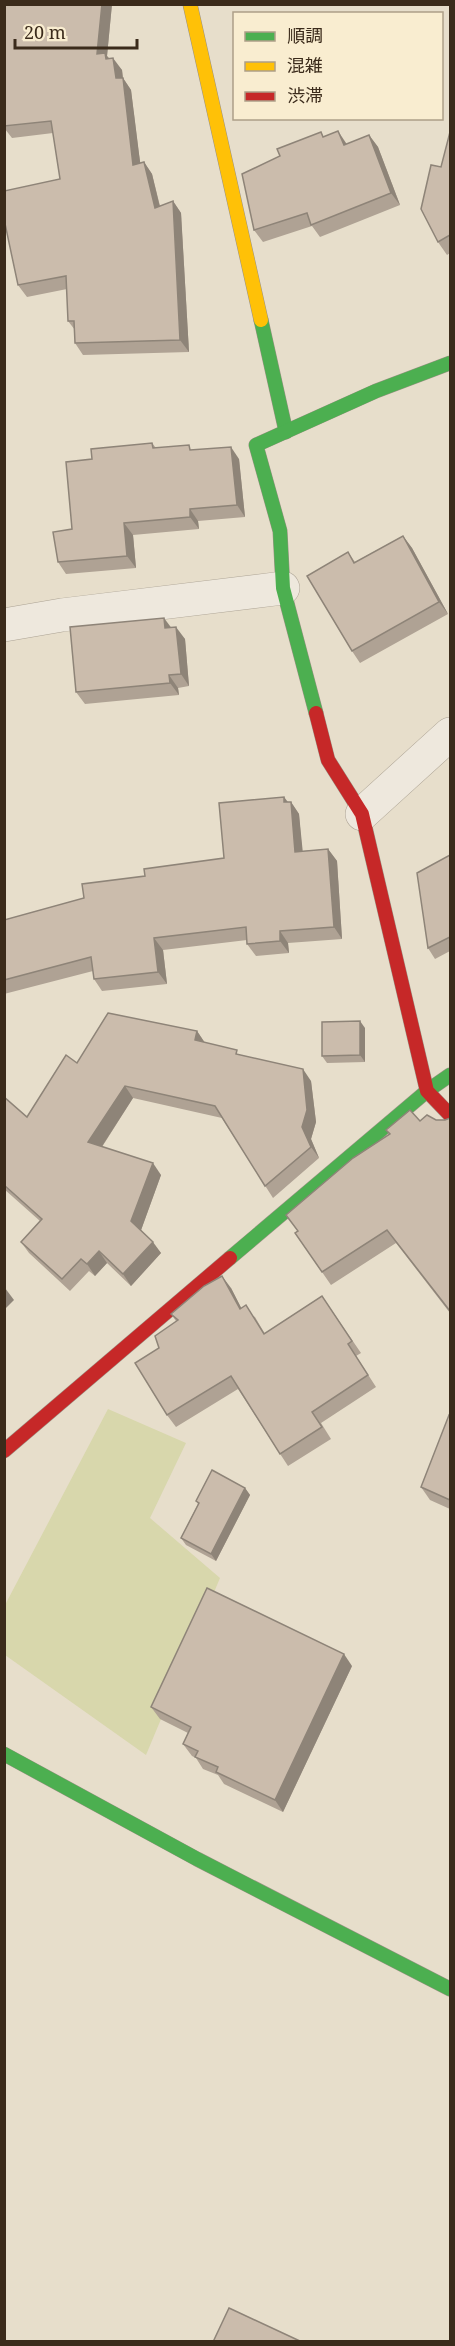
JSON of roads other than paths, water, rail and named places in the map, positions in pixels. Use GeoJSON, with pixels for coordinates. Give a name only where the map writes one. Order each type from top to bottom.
{"type":"FeatureCollection","features":[{"type":"Feature","properties":{"kind":"street"},"geometry":{"type":"LineString","coordinates":[[190,4],[286,432]]}},
{"type":"Feature","properties":{"kind":"street"},"geometry":{"type":"LineString","coordinates":[[450,363],[345,404],[256,445],[280,531],[284,588],[328,760],[362,814],[427,1091],[450,1115]]}},
{"type":"Feature","properties":{"kind":"street"},"geometry":{"type":"LineString","coordinates":[[4,625],[62,615],[284,588]]}},
{"type":"Feature","properties":{"kind":"street"},"geometry":{"type":"LineString","coordinates":[[362,814],[450,734]]}},
{"type":"Feature","properties":{"kind":"street"},"geometry":{"type":"LineString","coordinates":[[4,1450],[427,1091],[450,1075]]}},
{"type":"Feature","properties":{"kind":"street"},"geometry":{"type":"LineString","coordinates":[[4,1754],[177,1848],[450,1989]]}}]}
